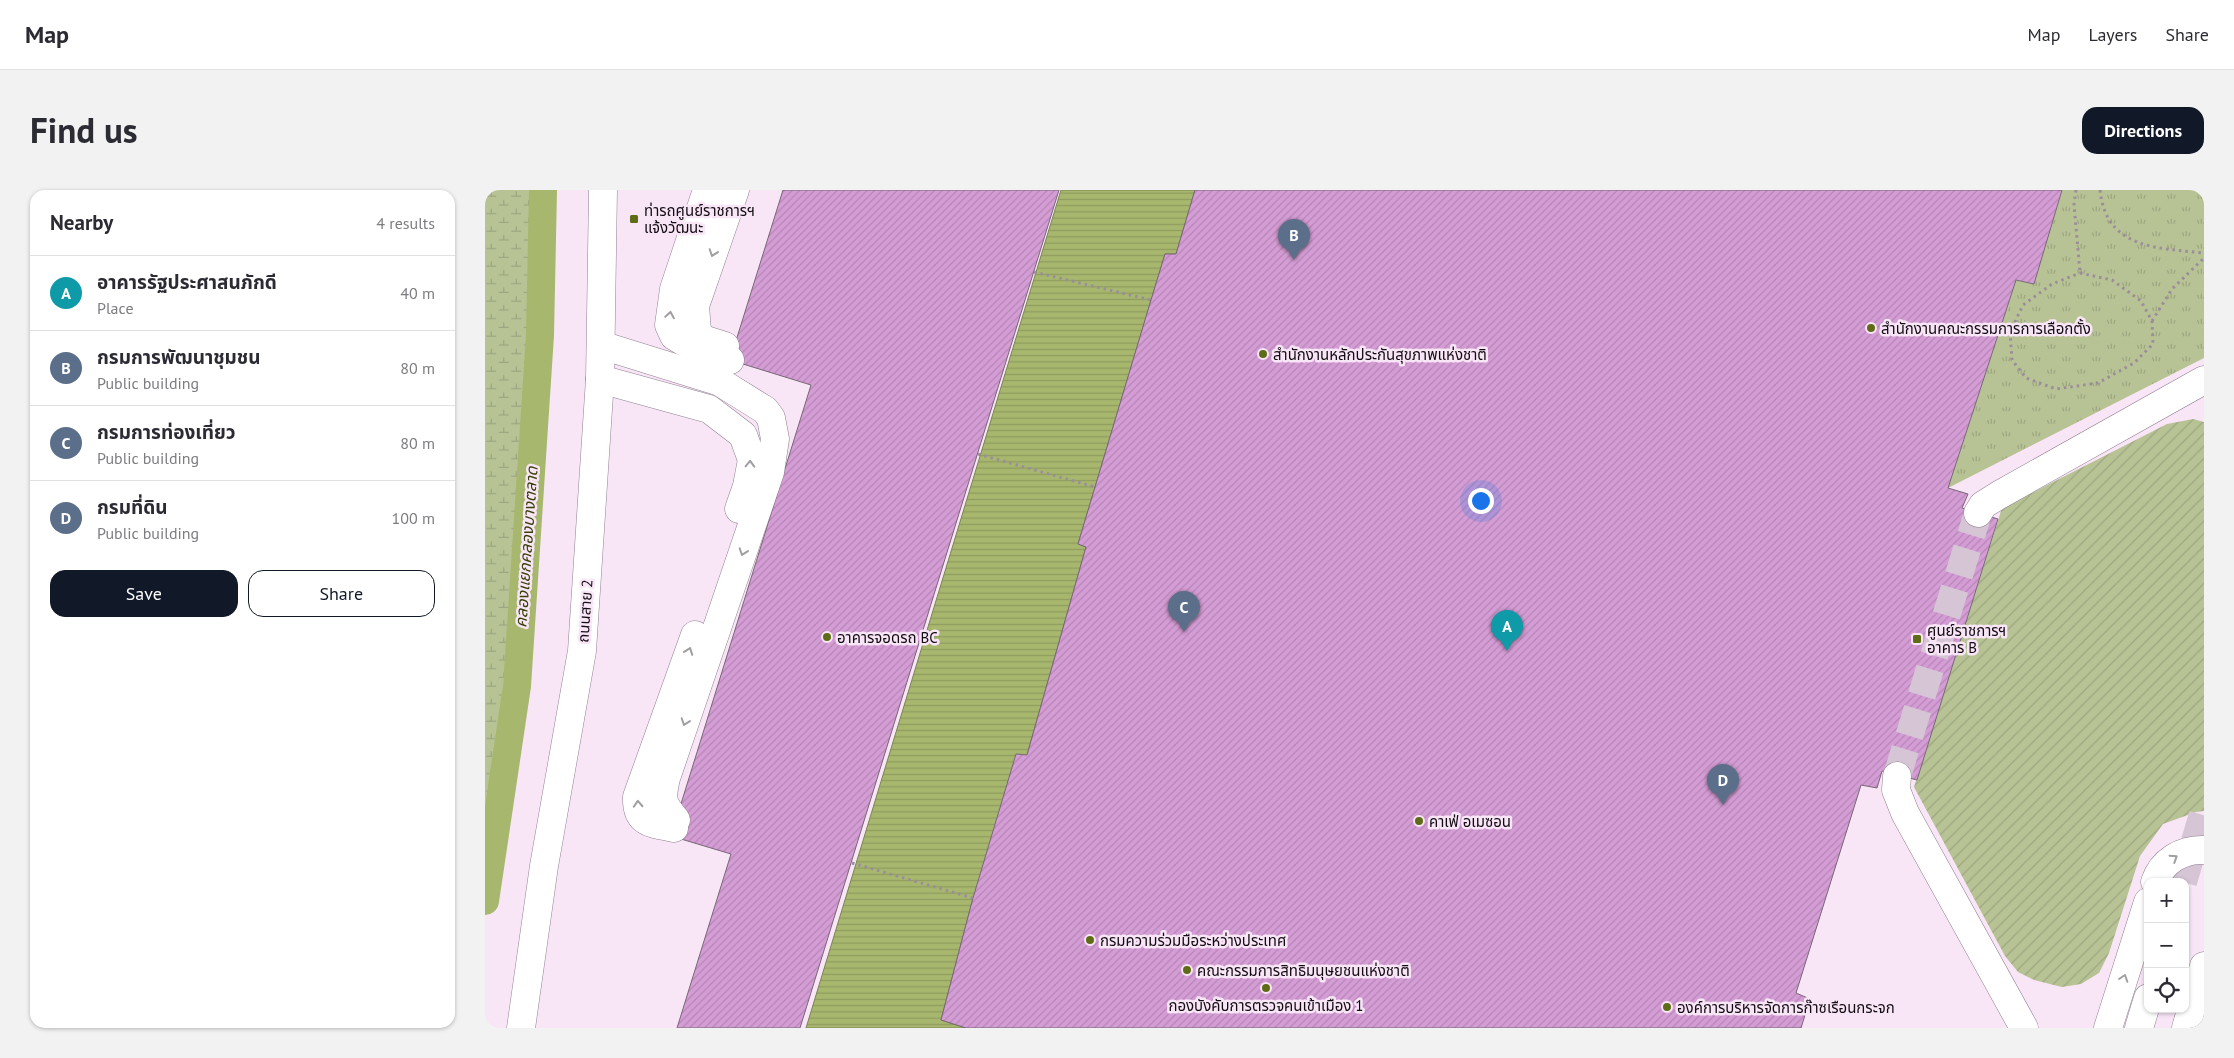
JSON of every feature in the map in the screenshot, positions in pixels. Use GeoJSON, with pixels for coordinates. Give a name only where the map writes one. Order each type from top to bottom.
{"type":"FeatureCollection","features":[{"type":"Feature","properties":{"kind":"street","name":"ถนนสาย 2"},"geometry":{"type":"LineString","coordinates":[[521,1028],[544,866],[582,651],[600,380],[603,190]]}},
{"type":"Feature","properties":{"kind":"street"},"geometry":{"type":"LineString","coordinates":[[707,190],[674,289],[669,326],[674,336],[696,349],[732,354],[703,339],[697,331],[695,306],[735,190]]}},
{"type":"Feature","properties":{"kind":"street"},"geometry":{"type":"LineString","coordinates":[[600,380],[709,409],[743,435],[752,460],[747,486],[637,797],[639,815],[646,822],[675,824],[663,805],[662,794],[665,778],[770,472],[775,439],[771,418],[765,410],[720,382],[601,345]]}},
{"type":"Feature","properties":{"kind":"street"},"geometry":{"type":"LineString","coordinates":[[1978,513],[1983,505],[1999,495],[2204,380]]}},
{"type":"Feature","properties":{"kind":"street"},"geometry":{"type":"LineString","coordinates":[[743,435],[765,410]]}},
{"type":"Feature","properties":{"kind":"street"},"geometry":{"type":"LineString","coordinates":[[1897,776],[1896,790],[1905,813],[2026,1023]]}},
{"type":"Feature","properties":{"kind":"street"},"geometry":{"type":"LineString","coordinates":[[2157,878],[2164,865],[2175,856],[2188,851],[2204,850]]}},
{"type":"Feature","properties":{"kind":"street"},"geometry":{"type":"LineString","coordinates":[[2106,1027],[2144,914]]}},
{"type":"Feature","properties":{"kind":"street"},"geometry":{"type":"LineString","coordinates":[[2185,1028],[2204,966]]}},
{"type":"Feature","properties":{"kind":"street"},"geometry":{"type":"LineString","coordinates":[[2139,1028],[2144,1011]]}},
{"type":"Feature","properties":{"kind":"path"},"geometry":{"type":"LineString","coordinates":[[2076,190],[2074,204],[2080,273]]}},
{"type":"Feature","properties":{"kind":"path"},"geometry":{"type":"LineString","coordinates":[[2100,190],[2109,222],[2130,240],[2161,249],[2204,253]]}},
{"type":"Feature","properties":{"kind":"path"},"geometry":{"type":"LineString","coordinates":[[2152,321],[2172,289],[2204,258]]}},
{"type":"Feature","properties":{"kind":"path"},"geometry":{"type":"LineString","coordinates":[[1034,272],[1151,300]]}},
{"type":"Feature","properties":{"kind":"path"},"geometry":{"type":"LineString","coordinates":[[2080,273],[2112,280],[2141,301],[2152,321],[2153,344],[2134,363],[2098,383],[2056,389],[2026,378],[2013,360],[2010,332],[2023,305],[2052,284],[2080,273]]}},
{"type":"Feature","properties":{"kind":"path"},"geometry":{"type":"LineString","coordinates":[[978,454],[1095,487]]}},
{"type":"Feature","properties":{"kind":"path"},"geometry":{"type":"LineString","coordinates":[[851,863],[973,898]]}},
{"type":"Feature","properties":{"kind":"green space"},"geometry":{"type":"Polygon","coordinates":[[[485,190],[532,190],[529,320],[518,510],[504,676],[485,842],[485,190]]]}},
{"type":"Feature","properties":{"kind":"green space"},"geometry":{"type":"Polygon","coordinates":[[[2062,190],[2204,190],[2204,358],[1948,488],[2016,280],[2034,284],[2062,190]]]}},
{"type":"Feature","properties":{"kind":"green space"},"geometry":{"type":"Polygon","coordinates":[[[2193,419],[2204,422],[2204,811],[2163,824],[2140,856],[2109,953],[2099,973],[2081,984],[2062,987],[2034,980],[2018,972],[2005,956],[1914,787],[2002,508],[2167,424],[2193,419]]]}},
{"type":"Feature","properties":{"kind":"shaded area"},"geometry":{"type":"Polygon","coordinates":[[[1061,190],[1195,190],[1176,254],[1165,254],[1078,544],[1086,547],[1027,755],[973,898],[941,1020],[966,1028],[806,1028],[1061,190]]]}},
{"type":"Feature","properties":{"kind":"building","name":"อาคารจอดรถ BC"},"geometry":{"type":"Polygon","coordinates":[[[783,190],[1059,190],[800,1028],[677,1028],[731,854],[671,836],[811,385],[730,360],[783,190]]]}},
{"type":"Feature","properties":{"kind":"building"},"geometry":{"type":"Polygon","coordinates":[[[1195,190],[2062,190],[2034,284],[2016,280],[1948,488],[1968,494],[1962,508],[1998,519],[1917,780],[1882,771],[1877,788],[1861,785],[1796,993],[1810,999],[1801,1028],[966,1028],[941,1020],[973,898],[1016,754],[1027,755],[1086,547],[1078,544],[1165,254],[1176,254],[1195,190]]]}},
{"type":"Feature","properties":{"kind":"waterway","name":"คลองแยกคลองบางตลาด"},"geometry":{"type":"LineString","coordinates":[[485,901],[517,686],[540,335],[543,190]]}},
{"type":"Feature","properties":{"kind":"tunnel"},"geometry":{"type":"LineString","coordinates":[[1897,776],[1978,513]]}},
{"type":"Feature","properties":{"kind":"tunnel"},"geometry":{"type":"LineString","coordinates":[[2184,878],[2204,811]]}},
{"type":"Feature","properties":{"kind":"place","name":"ท่ารถศูนย์ราชการฯ แจ้งวัฒนะ"},"geometry":{"type":"Point","coordinates":[634,219]}},
{"type":"Feature","properties":{"kind":"place","name":"กรมการพัฒนาชุมชน"},"geometry":{"type":"Point","coordinates":[1294,260]}},
{"type":"Feature","properties":{"kind":"place","name":"สำนักงานคณะกรรมการการเลือกตั้ง"},"geometry":{"type":"Point","coordinates":[1871,328]}},
{"type":"Feature","properties":{"kind":"place","name":"สำนักงานหลักประกันสุขภาพแห่งชาติ"},"geometry":{"type":"Point","coordinates":[1263,354]}},
{"type":"Feature","properties":{"kind":"place","name":"กรมการท่องเที่ยว"},"geometry":{"type":"Point","coordinates":[1184,632]}},
{"type":"Feature","properties":{"kind":"place","name":"อาคารจอดรถ BC"},"geometry":{"type":"Point","coordinates":[827,637]}},
{"type":"Feature","properties":{"kind":"place","name":"ศูนย์ราชการฯ อาคาร B"},"geometry":{"type":"Point","coordinates":[1917,639]}},
{"type":"Feature","properties":{"kind":"place","name":"อาคารรัฐประศาสนภักดี"},"geometry":{"type":"Point","coordinates":[1507,651]}},
{"type":"Feature","properties":{"kind":"place","name":"กรมที่ดิน"},"geometry":{"type":"Point","coordinates":[1723,805]}},
{"type":"Feature","properties":{"kind":"place","name":"คาเฟ่ อเมซอน"},"geometry":{"type":"Point","coordinates":[1419,821]}},
{"type":"Feature","properties":{"kind":"place","name":"กรมความร่วมมือระหว่างประเทศ"},"geometry":{"type":"Point","coordinates":[1090,940]}},
{"type":"Feature","properties":{"kind":"place","name":"คณะกรรมการสิทธิมนุษยชนแห่งชาติ"},"geometry":{"type":"Point","coordinates":[1187,970]}},
{"type":"Feature","properties":{"kind":"place","name":"กองบังคับการตรวจคนเข้าเมือง 1"},"geometry":{"type":"Point","coordinates":[1266,988]}},
{"type":"Feature","properties":{"kind":"place","name":"องค์การบริหารจัดการก๊าซเรือนกระจก"},"geometry":{"type":"Point","coordinates":[1667,1007]}}]}
